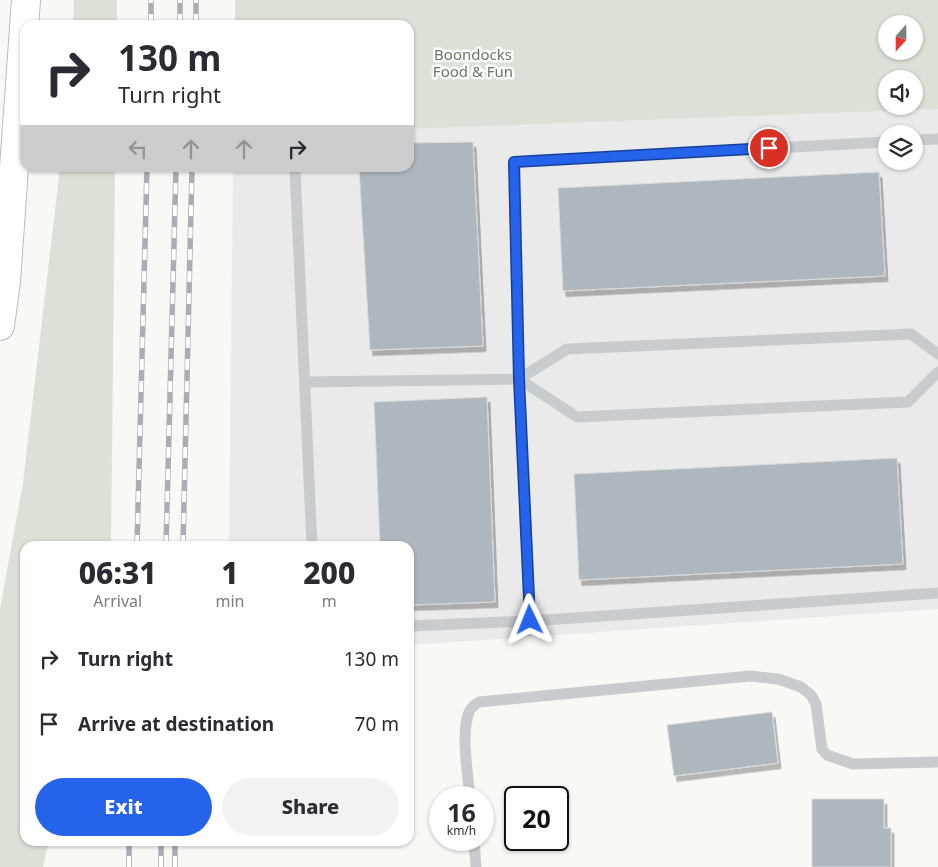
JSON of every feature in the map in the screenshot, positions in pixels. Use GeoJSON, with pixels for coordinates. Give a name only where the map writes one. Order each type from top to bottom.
{"type":"FeatureCollection","features":[{"type":"Feature","properties":{"kind":"highway"},"geometry":{"type":"LineString","coordinates":[[25,20],[26,0]]}},
{"type":"Feature","properties":{"kind":"highway"},"geometry":{"type":"LineString","coordinates":[[0,326],[6,282],[20,85]]}},
{"type":"Feature","properties":{"kind":"lane"},"geometry":{"type":"LineString","coordinates":[[923,140],[938,139]]}},
{"type":"Feature","properties":{"kind":"lane"},"geometry":{"type":"LineString","coordinates":[[530,620],[519,379],[514,162],[878,142]]}},
{"type":"Feature","properties":{"kind":"lane"},"geometry":{"type":"LineString","coordinates":[[295,172],[312,541]]}},
{"type":"Feature","properties":{"kind":"lane"},"geometry":{"type":"LineString","coordinates":[[305,382],[519,379],[567,349],[911,334],[938,354]]}},
{"type":"Feature","properties":{"kind":"lane"},"geometry":{"type":"LineString","coordinates":[[519,379],[576,417],[908,402],[938,372]]}},
{"type":"Feature","properties":{"kind":"lane"},"geometry":{"type":"LineString","coordinates":[[414,626],[938,593]]}},
{"type":"Feature","properties":{"kind":"lane"},"geometry":{"type":"LineString","coordinates":[[469,786],[466,721],[471,708],[479,702],[750,676],[778,679],[801,687],[812,695],[816,704],[822,749],[827,755],[853,764],[938,762]]}},
{"type":"Feature","properties":{"kind":"lane"},"geometry":{"type":"LineString","coordinates":[[475,851],[476,867]]}},
{"type":"Feature","properties":{"kind":"shaded area"},"geometry":{"type":"Polygon","coordinates":[[[938,109],[938,609],[414,645],[414,541],[229,541],[233,172],[414,172],[414,129],[878,111],[878,115],[923,115],[923,110],[938,109]]]}},
{"type":"Feature","properties":{"kind":"green space"},"geometry":{"type":"Polygon","coordinates":[[[74,0],[117,0],[117,20],[73,20],[74,0]]]}},
{"type":"Feature","properties":{"kind":"green space","name":"Boondocks Food & Fun"},"geometry":{"type":"Polygon","coordinates":[[[235,0],[938,0],[938,109],[923,110],[923,70],[878,70],[878,111],[414,129],[414,20],[235,20],[235,0]]]}},
{"type":"Feature","properties":{"kind":"green space"},"geometry":{"type":"Polygon","coordinates":[[[60,172],[115,172],[111,541],[20,541],[20,846],[48,846],[43,867],[0,867],[0,609],[23,483],[60,172]]]}},
{"type":"Feature","properties":{"kind":"building"},"geometry":{"type":"Polygon","coordinates":[[[473,142],[483,346],[370,350],[359,172],[414,172],[414,143],[473,142]]]}},
{"type":"Feature","properties":{"kind":"building"},"geometry":{"type":"Polygon","coordinates":[[[879,172],[885,276],[563,291],[558,188],[879,172]]]}},
{"type":"Feature","properties":{"kind":"building"},"geometry":{"type":"Polygon","coordinates":[[[487,397],[495,602],[414,605],[414,541],[380,541],[374,402],[487,397]]]}},
{"type":"Feature","properties":{"kind":"building"},"geometry":{"type":"Polygon","coordinates":[[[897,458],[903,564],[579,580],[574,474],[897,458]]]}},
{"type":"Feature","properties":{"kind":"building"},"geometry":{"type":"Polygon","coordinates":[[[772,712],[778,763],[674,776],[667,725],[772,712]]]}},
{"type":"Feature","properties":{"kind":"building"},"geometry":{"type":"Polygon","coordinates":[[[812,799],[884,799],[884,828],[891,828],[891,867],[812,867],[812,799]]]}},
{"type":"Feature","properties":{"kind":"railway"},"geometry":{"type":"LineString","coordinates":[[151,0],[151,20]]}},
{"type":"Feature","properties":{"kind":"railway"},"geometry":{"type":"LineString","coordinates":[[180,0],[180,20]]}},
{"type":"Feature","properties":{"kind":"railway"},"geometry":{"type":"LineString","coordinates":[[196,0],[196,20]]}},
{"type":"Feature","properties":{"kind":"railway"},"geometry":{"type":"LineString","coordinates":[[137,541],[147,172]]}},
{"type":"Feature","properties":{"kind":"railway"},"geometry":{"type":"LineString","coordinates":[[166,541],[176,172]]}},
{"type":"Feature","properties":{"kind":"railway"},"geometry":{"type":"LineString","coordinates":[[183,541],[192,172]]}},
{"type":"Feature","properties":{"kind":"railway"},"geometry":{"type":"LineString","coordinates":[[129,846],[129,867]]}},
{"type":"Feature","properties":{"kind":"railway"},"geometry":{"type":"LineString","coordinates":[[161,846],[161,867]]}},
{"type":"Feature","properties":{"kind":"railway"},"geometry":{"type":"LineString","coordinates":[[175,846],[175,867]]}},
{"type":"Feature","properties":{"kind":"route"},"geometry":{"type":"LineString","coordinates":[[530,620],[519,379],[514,162],[769,148]]}}]}
